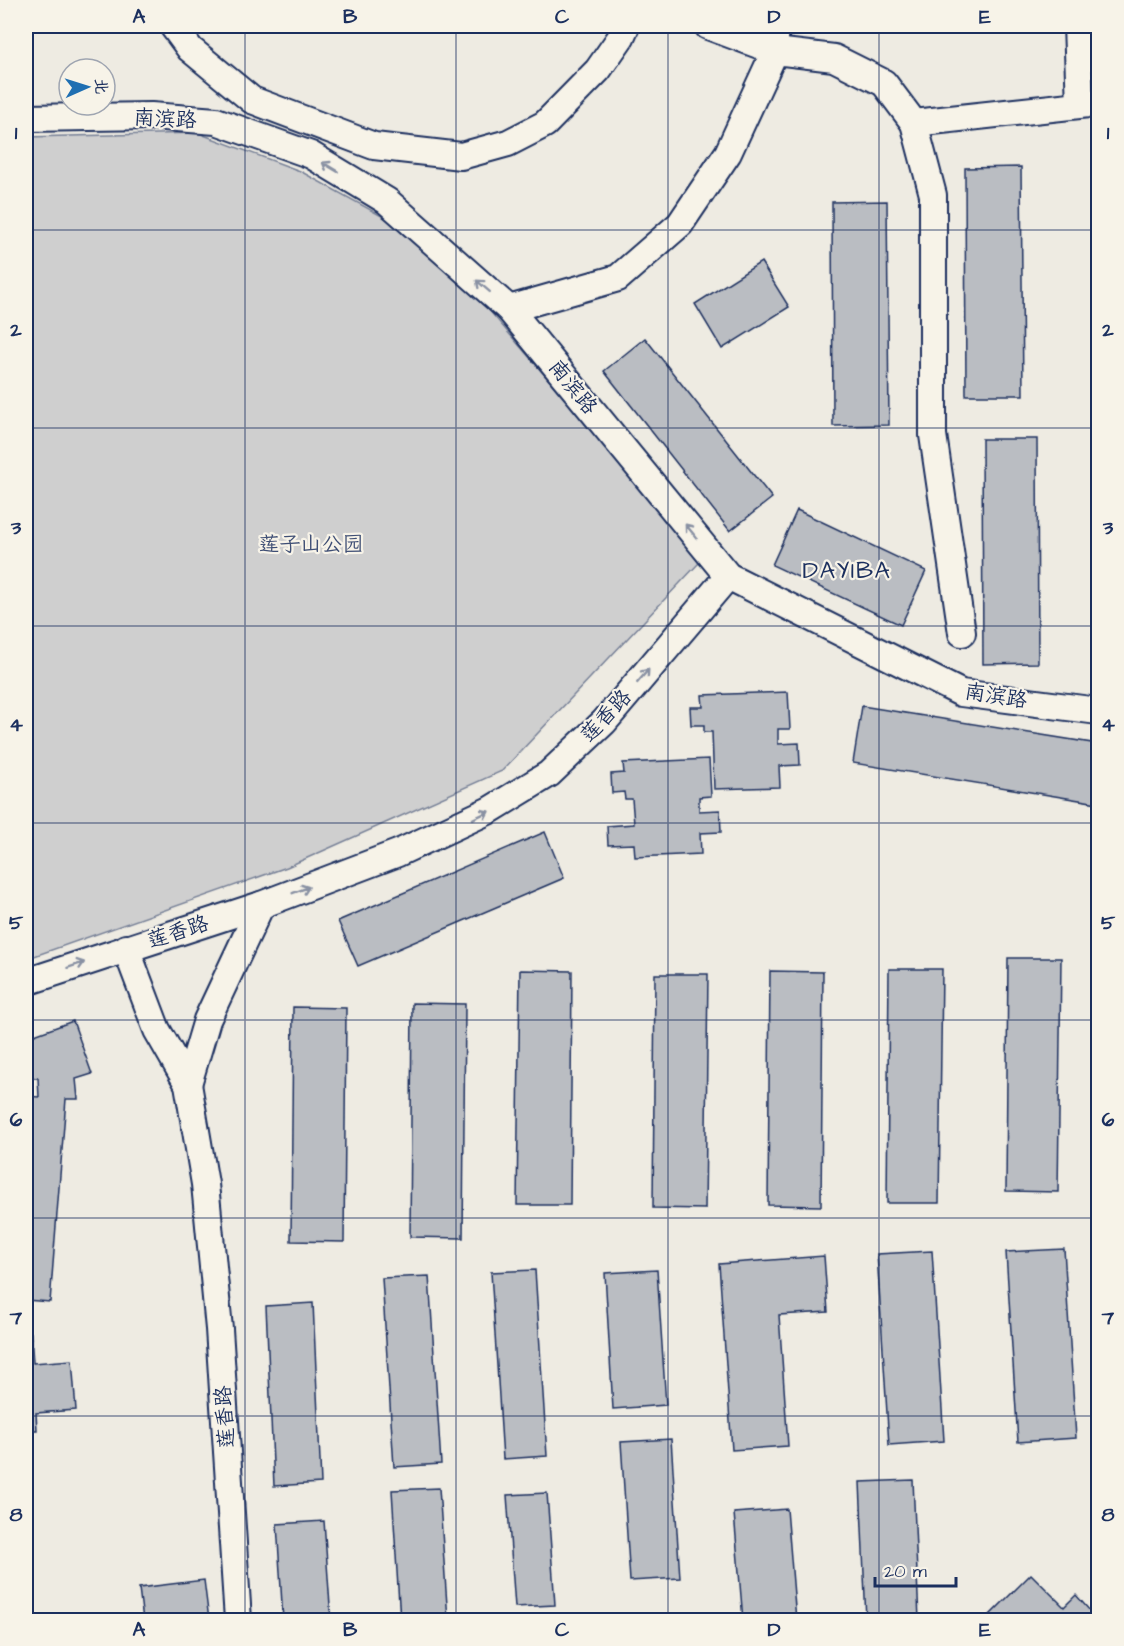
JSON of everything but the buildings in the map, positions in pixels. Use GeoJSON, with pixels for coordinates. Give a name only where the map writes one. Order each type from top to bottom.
{"type":"FeatureCollection","features":[{"type":"Feature","properties":{"kind":"street"},"geometry":{"type":"LineString","coordinates":[[173,26],[190,49],[252,100],[374,146],[461,156],[508,143],[545,124],[598,70],[626,26]]}},
{"type":"Feature","properties":{"kind":"street"},"geometry":{"type":"LineString","coordinates":[[708,26],[775,51],[834,58],[884,83],[914,123],[933,195],[933,435],[962,633]]}},
{"type":"Feature","properties":{"kind":"street"},"geometry":{"type":"LineString","coordinates":[[509,309],[618,278],[680,224],[728,153],[775,51],[775,26]]}},
{"type":"Feature","properties":{"kind":"street"},"geometry":{"type":"LineString","coordinates":[[914,123],[1089,103],[1076,26]]}},
{"type":"Feature","properties":{"kind":"street","name":"南滨路"},"geometry":{"type":"LineString","coordinates":[[26,118],[151,117],[216,121],[311,155],[387,201],[509,309],[728,576],[961,693],[1098,711]]}},
{"type":"Feature","properties":{"kind":"street","name":"莲香路"},"geometry":{"type":"LineString","coordinates":[[238,1620],[218,1318],[205,1184],[188,1084],[157,1030],[126,948],[261,905],[398,853],[490,810],[549,774],[604,722],[728,576]]}},
{"type":"Feature","properties":{"kind":"street"},"geometry":{"type":"LineString","coordinates":[[188,1084],[207,1020],[261,905]]}},
{"type":"Feature","properties":{"kind":"street"},"geometry":{"type":"LineString","coordinates":[[26,982],[126,948]]}},
{"type":"Feature","properties":{"kind":"green space","name":"莲子山公园"},"geometry":{"type":"Polygon","coordinates":[[[198,133],[300,171],[389,220],[488,309],[672,524],[699,563],[502,771],[287,867],[26,959],[26,137],[198,133]]]}},
{"type":"Feature","properties":{"kind":"district","name":"DAYIBA"},"geometry":{"type":"Point","coordinates":[847,571]}}]}
